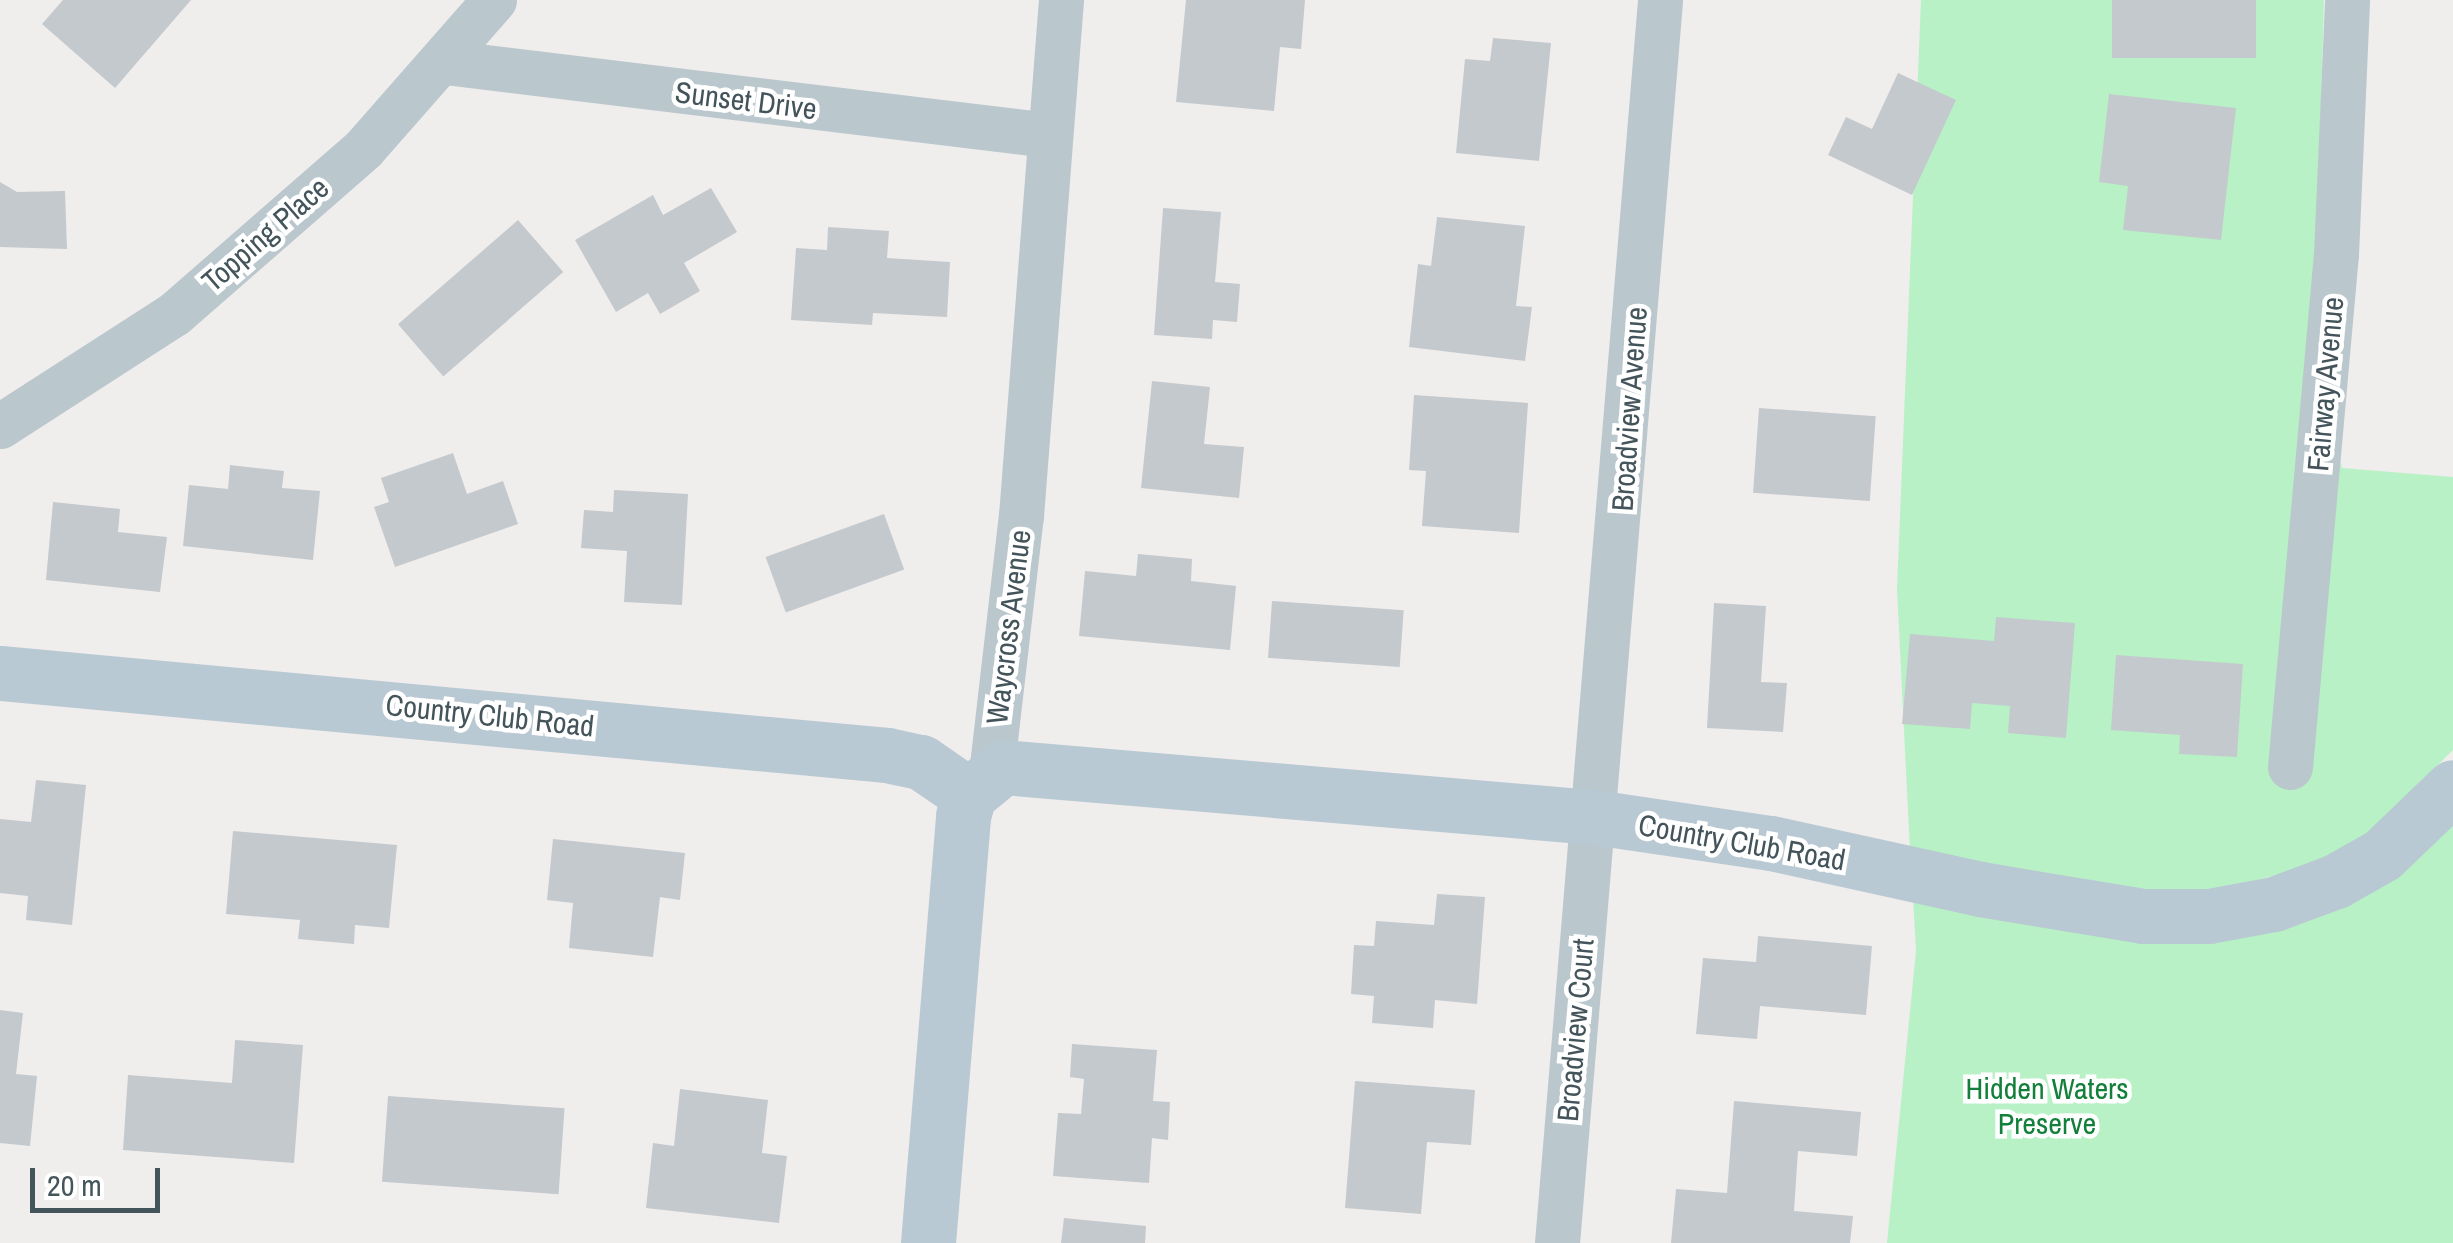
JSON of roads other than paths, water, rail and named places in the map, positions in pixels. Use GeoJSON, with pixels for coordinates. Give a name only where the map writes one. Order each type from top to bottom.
{"type":"FeatureCollection","features":[{"type":"Feature","properties":{"kind":"street","name":"Topping Place"},"geometry":{"type":"LineString","coordinates":[[0,426],[174,314],[364,148],[445,62],[494,0]]}},
{"type":"Feature","properties":{"kind":"street","name":"Waycross Avenue"},"geometry":{"type":"LineString","coordinates":[[928,1243],[980,784],[1021,516],[1061,0]]}},
{"type":"Feature","properties":{"kind":"street","name":"Broadview Avenue"},"geometry":{"type":"LineString","coordinates":[[1594,817],[1660,0]]}},
{"type":"Feature","properties":{"kind":"street","name":"Fairway Avenue"},"geometry":{"type":"LineString","coordinates":[[2290,767],[2336,254],[2347,0]]}},
{"type":"Feature","properties":{"kind":"street","name":"Sunset Drive"},"geometry":{"type":"LineString","coordinates":[[445,62],[1048,134]]}},
{"type":"Feature","properties":{"kind":"street","name":"Country Club Road"},"geometry":{"type":"LineString","coordinates":[[0,673],[887,755],[921,762],[980,784],[1024,765],[1594,817],[1770,843],[1980,889],[2143,916],[2208,916],[2274,904],[2336,881],[2382,854],[2453,787]]}},
{"type":"Feature","properties":{"kind":"street","name":"Broadview Court"},"geometry":{"type":"LineString","coordinates":[[1557,1243],[1594,817]]}},
{"type":"Feature","properties":{"kind":"park label","name":"Hidden Waters Preserve"},"geometry":{"type":"Point","coordinates":[2047,1105]}}]}
